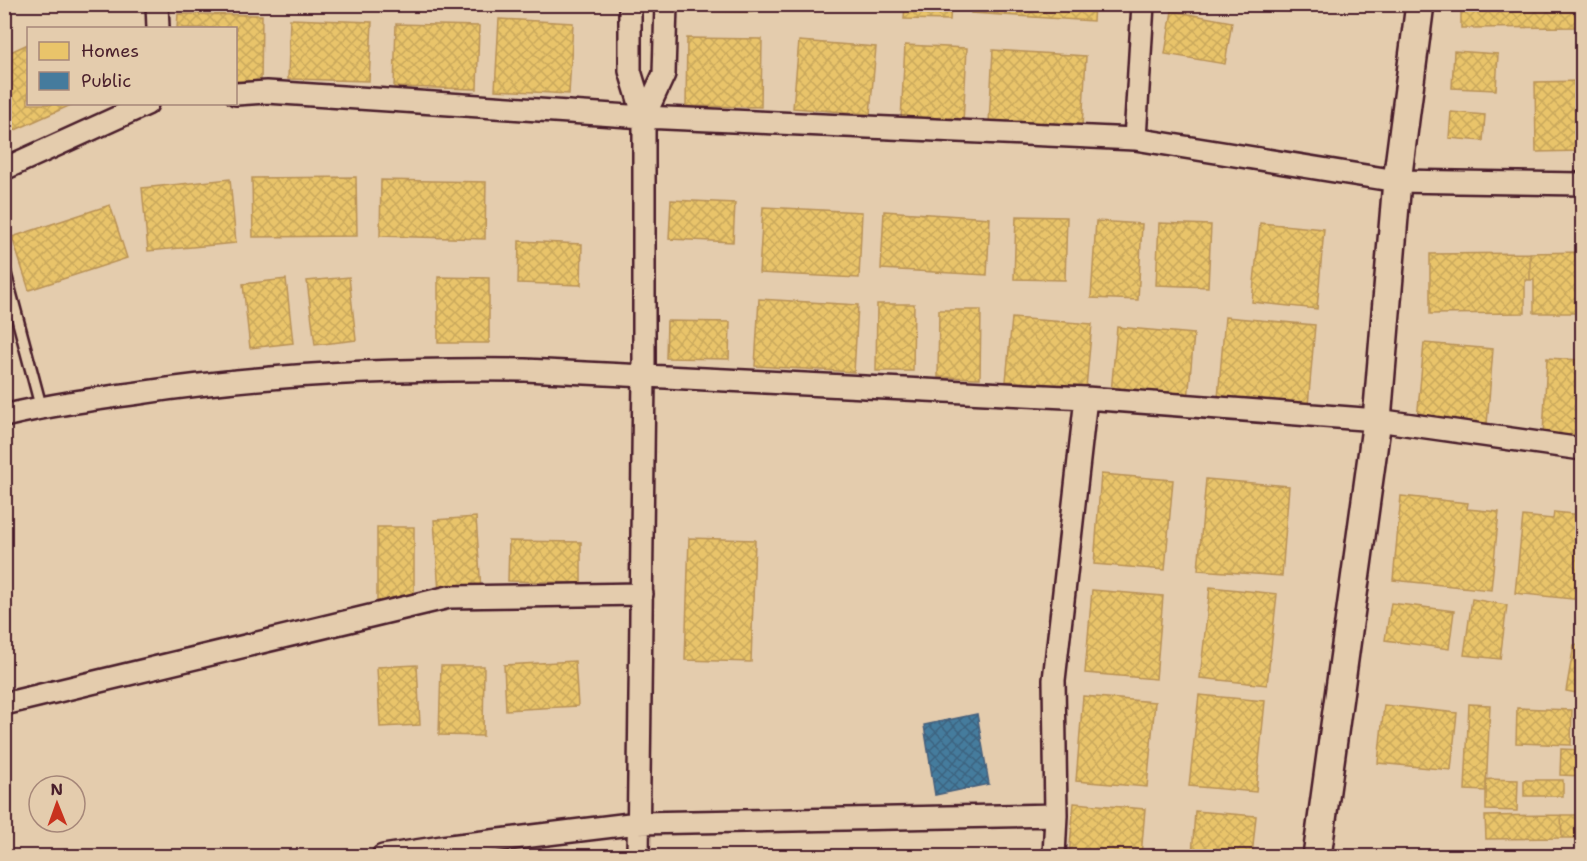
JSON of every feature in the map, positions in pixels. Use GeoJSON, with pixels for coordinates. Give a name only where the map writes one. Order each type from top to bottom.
{"type":"FeatureCollection","features":[{"type":"Feature","properties":{"kind":"street"},"geometry":{"type":"LineString","coordinates":[[156,4],[158,27]]}},
{"type":"Feature","properties":{"kind":"street"},"geometry":{"type":"LineString","coordinates":[[630,4],[630,71],[644,117],[644,376],[638,856]]}},
{"type":"Feature","properties":{"kind":"street"},"geometry":{"type":"LineString","coordinates":[[644,117],[664,74],[666,4]]}},
{"type":"Feature","properties":{"kind":"street"},"geometry":{"type":"LineString","coordinates":[[1135,139],[1143,4]]}},
{"type":"Feature","properties":{"kind":"street"},"geometry":{"type":"LineString","coordinates":[[1317,856],[1377,420],[1397,181],[1420,4]]}},
{"type":"Feature","properties":{"kind":"street"},"geometry":{"type":"LineString","coordinates":[[237,94],[267,92],[644,117],[1135,139],[1397,181],[1582,184]]}},
{"type":"Feature","properties":{"kind":"street"},"geometry":{"type":"LineString","coordinates":[[4,169],[145,105]]}},
{"type":"Feature","properties":{"kind":"street"},"geometry":{"type":"LineString","coordinates":[[4,416],[41,407],[279,376],[371,370],[525,370],[1086,398],[1377,420],[1582,449]]}},
{"type":"Feature","properties":{"kind":"street"},"geometry":{"type":"LineString","coordinates":[[1054,856],[1056,814],[1054,680],[1086,398]]}},
{"type":"Feature","properties":{"kind":"street"},"geometry":{"type":"LineString","coordinates":[[4,704],[449,597],[642,594]]}},
{"type":"Feature","properties":{"kind":"street"},"geometry":{"type":"LineString","coordinates":[[383,856],[638,823],[1056,814]]}},
{"type":"Feature","properties":{"kind":"lane"},"geometry":{"type":"LineString","coordinates":[[4,268],[41,407]]}},
{"type":"Feature","properties":{"kind":"building: Homes"},"geometry":{"type":"Polygon","coordinates":[[[689,4],[752,4],[752,12],[689,11],[689,4]]]}},
{"type":"Feature","properties":{"kind":"building: Homes"},"geometry":{"type":"Polygon","coordinates":[[[905,4],[951,4],[950,20],[904,19],[905,4]]]}},
{"type":"Feature","properties":{"kind":"building: Homes"},"geometry":{"type":"Polygon","coordinates":[[[972,4],[1094,4],[1093,21],[971,13],[972,4]]]}},
{"type":"Feature","properties":{"kind":"building: Homes"},"geometry":{"type":"Polygon","coordinates":[[[1461,4],[1577,4],[1578,27],[1461,28],[1461,4]]]}},
{"type":"Feature","properties":{"kind":"building: Homes"},"geometry":{"type":"Polygon","coordinates":[[[1172,11],[1232,22],[1225,64],[1165,54],[1172,11]]]}},
{"type":"Feature","properties":{"kind":"building: Homes"},"geometry":{"type":"Polygon","coordinates":[[[178,14],[262,15],[261,82],[237,81],[237,27],[177,27],[178,14]]]}},
{"type":"Feature","properties":{"kind":"building: Homes"},"geometry":{"type":"Polygon","coordinates":[[[290,19],[372,22],[369,81],[288,79],[290,19]]]}},
{"type":"Feature","properties":{"kind":"building: Homes"},"geometry":{"type":"Polygon","coordinates":[[[499,19],[573,23],[569,94],[495,90],[499,19]]]}},
{"type":"Feature","properties":{"kind":"building: Homes"},"geometry":{"type":"Polygon","coordinates":[[[396,24],[479,26],[477,89],[394,87],[396,24]]]}},
{"type":"Feature","properties":{"kind":"building: Homes"},"geometry":{"type":"Polygon","coordinates":[[[687,38],[762,39],[761,107],[686,106],[687,38]]]}},
{"type":"Feature","properties":{"kind":"building: Homes"},"geometry":{"type":"Polygon","coordinates":[[[799,41],[876,47],[870,114],[793,108],[799,41]]]}},
{"type":"Feature","properties":{"kind":"building: Homes"},"geometry":{"type":"Polygon","coordinates":[[[27,44],[27,105],[71,105],[4,135],[4,55],[27,44]]]}},
{"type":"Feature","properties":{"kind":"building: Homes"},"geometry":{"type":"Polygon","coordinates":[[[905,45],[967,48],[963,123],[901,120],[905,45]]]}},
{"type":"Feature","properties":{"kind":"building: Homes"},"geometry":{"type":"Polygon","coordinates":[[[993,50],[1086,56],[1082,128],[989,123],[993,50]]]}},
{"type":"Feature","properties":{"kind":"building: Homes"},"geometry":{"type":"Polygon","coordinates":[[[1454,51],[1498,54],[1496,90],[1452,88],[1454,51]]]}},
{"type":"Feature","properties":{"kind":"building: Homes"},"geometry":{"type":"Polygon","coordinates":[[[1582,81],[1582,151],[1536,152],[1535,82],[1582,81]]]}},
{"type":"Feature","properties":{"kind":"building: Homes"},"geometry":{"type":"Polygon","coordinates":[[[1451,112],[1485,115],[1483,141],[1449,138],[1451,112]]]}},
{"type":"Feature","properties":{"kind":"building: Homes"},"geometry":{"type":"Polygon","coordinates":[[[356,177],[357,236],[253,237],[252,178],[356,177]]]}},
{"type":"Feature","properties":{"kind":"building: Homes"},"geometry":{"type":"Polygon","coordinates":[[[230,179],[236,243],[148,251],[142,188],[230,179]]]}},
{"type":"Feature","properties":{"kind":"building: Homes"},"geometry":{"type":"Polygon","coordinates":[[[381,180],[486,182],[485,239],[380,236],[381,180]]]}},
{"type":"Feature","properties":{"kind":"building: Homes"},"geometry":{"type":"Polygon","coordinates":[[[671,200],[735,203],[733,242],[669,239],[671,200]]]}},
{"type":"Feature","properties":{"kind":"building: Homes"},"geometry":{"type":"Polygon","coordinates":[[[110,205],[127,258],[29,290],[12,237],[110,205]]]}},
{"type":"Feature","properties":{"kind":"building: Homes"},"geometry":{"type":"Polygon","coordinates":[[[763,207],[862,212],[859,278],[759,273],[763,207]]]}},
{"type":"Feature","properties":{"kind":"building: Homes"},"geometry":{"type":"Polygon","coordinates":[[[884,211],[990,218],[987,275],[881,269],[884,211]]]}},
{"type":"Feature","properties":{"kind":"building: Homes"},"geometry":{"type":"Polygon","coordinates":[[[1016,216],[1067,217],[1065,280],[1014,279],[1016,216]]]}},
{"type":"Feature","properties":{"kind":"building: Homes"},"geometry":{"type":"Polygon","coordinates":[[[1096,221],[1142,224],[1138,300],[1091,298],[1096,221]]]}},
{"type":"Feature","properties":{"kind":"building: Homes"},"geometry":{"type":"Polygon","coordinates":[[[1159,223],[1211,225],[1208,287],[1156,285],[1159,223]]]}},
{"type":"Feature","properties":{"kind":"building: Homes"},"geometry":{"type":"Polygon","coordinates":[[[1260,223],[1324,229],[1317,309],[1252,302],[1260,223]]]}},
{"type":"Feature","properties":{"kind":"building: Homes"},"geometry":{"type":"Polygon","coordinates":[[[519,241],[582,244],[581,285],[518,283],[519,241]]]}},
{"type":"Feature","properties":{"kind":"building: Homes"},"geometry":{"type":"Polygon","coordinates":[[[1582,252],[1582,313],[1534,313],[1534,280],[1530,280],[1530,253],[1582,252]]]}},
{"type":"Feature","properties":{"kind":"building: Homes"},"geometry":{"type":"Polygon","coordinates":[[[1530,253],[1530,280],[1525,280],[1525,313],[1430,314],[1430,254],[1530,253]]]}},
{"type":"Feature","properties":{"kind":"building: Homes"},"geometry":{"type":"Polygon","coordinates":[[[349,277],[356,340],[315,345],[307,281],[349,277]]]}},
{"type":"Feature","properties":{"kind":"building: Homes"},"geometry":{"type":"Polygon","coordinates":[[[438,277],[489,278],[489,343],[438,343],[438,277]]]}},
{"type":"Feature","properties":{"kind":"building: Homes"},"geometry":{"type":"Polygon","coordinates":[[[286,279],[293,343],[250,348],[243,284],[286,279]]]}},
{"type":"Feature","properties":{"kind":"building: Homes"},"geometry":{"type":"Polygon","coordinates":[[[759,299],[858,305],[854,372],[755,366],[759,299]]]}},
{"type":"Feature","properties":{"kind":"building: Homes"},"geometry":{"type":"Polygon","coordinates":[[[877,304],[914,304],[913,371],[876,371],[877,304]]]}},
{"type":"Feature","properties":{"kind":"building: Homes"},"geometry":{"type":"Polygon","coordinates":[[[939,310],[981,310],[980,378],[938,377],[939,310]]]}},
{"type":"Feature","properties":{"kind":"building: Homes"},"geometry":{"type":"Polygon","coordinates":[[[1225,317],[1315,325],[1308,406],[1218,398],[1225,317]]]}},
{"type":"Feature","properties":{"kind":"building: Homes"},"geometry":{"type":"Polygon","coordinates":[[[1012,318],[1092,324],[1086,388],[1006,381],[1012,318]]]}},
{"type":"Feature","properties":{"kind":"building: Homes"},"geometry":{"type":"Polygon","coordinates":[[[667,321],[730,322],[729,359],[666,358],[667,321]]]}},
{"type":"Feature","properties":{"kind":"building: Homes"},"geometry":{"type":"Polygon","coordinates":[[[1117,327],[1194,334],[1188,400],[1111,393],[1117,327]]]}},
{"type":"Feature","properties":{"kind":"building: Homes"},"geometry":{"type":"Polygon","coordinates":[[[1424,343],[1493,349],[1487,425],[1417,420],[1424,343]]]}},
{"type":"Feature","properties":{"kind":"building: Homes"},"geometry":{"type":"Polygon","coordinates":[[[1547,358],[1582,360],[1582,436],[1543,434],[1547,358]]]}},
{"type":"Feature","properties":{"kind":"building: Homes"},"geometry":{"type":"Polygon","coordinates":[[[1101,474],[1173,480],[1165,570],[1094,564],[1101,474]]]}},
{"type":"Feature","properties":{"kind":"building: Homes"},"geometry":{"type":"Polygon","coordinates":[[[1206,479],[1289,486],[1282,576],[1198,570],[1206,479]]]}},
{"type":"Feature","properties":{"kind":"building: Homes"},"geometry":{"type":"Polygon","coordinates":[[[1401,496],[1468,503],[1467,509],[1499,512],[1491,590],[1393,580],[1401,496]]]}},
{"type":"Feature","properties":{"kind":"building: Homes"},"geometry":{"type":"Polygon","coordinates":[[[1554,512],[1582,515],[1582,600],[1515,593],[1523,516],[1553,519],[1554,512]]]}},
{"type":"Feature","properties":{"kind":"building: Homes"},"geometry":{"type":"Polygon","coordinates":[[[476,517],[481,590],[439,593],[434,520],[476,517]]]}},
{"type":"Feature","properties":{"kind":"building: Homes"},"geometry":{"type":"Polygon","coordinates":[[[377,527],[414,527],[414,601],[377,601],[377,527]]]}},
{"type":"Feature","properties":{"kind":"building: Homes"},"geometry":{"type":"Polygon","coordinates":[[[689,538],[755,540],[751,662],[685,660],[689,538]]]}},
{"type":"Feature","properties":{"kind":"building: Homes"},"geometry":{"type":"Polygon","coordinates":[[[509,541],[581,542],[581,583],[508,581],[509,541]]]}},
{"type":"Feature","properties":{"kind":"building: Homes"},"geometry":{"type":"Polygon","coordinates":[[[1210,587],[1277,594],[1267,685],[1200,678],[1210,587]]]}},
{"type":"Feature","properties":{"kind":"building: Homes"},"geometry":{"type":"Polygon","coordinates":[[[1092,590],[1163,596],[1156,679],[1085,673],[1092,590]]]}},
{"type":"Feature","properties":{"kind":"building: Homes"},"geometry":{"type":"Polygon","coordinates":[[[1472,599],[1507,605],[1500,659],[1464,655],[1472,599]]]}},
{"type":"Feature","properties":{"kind":"building: Homes"},"geometry":{"type":"Polygon","coordinates":[[[1391,603],[1454,611],[1449,649],[1385,640],[1391,603]]]}},
{"type":"Feature","properties":{"kind":"building: Homes"},"geometry":{"type":"Polygon","coordinates":[[[1574,645],[1582,646],[1582,694],[1566,691],[1574,645]]]}},
{"type":"Feature","properties":{"kind":"building: Homes"},"geometry":{"type":"Polygon","coordinates":[[[575,661],[578,706],[506,710],[504,665],[575,661]]]}},
{"type":"Feature","properties":{"kind":"building: Homes"},"geometry":{"type":"Polygon","coordinates":[[[417,665],[420,725],[380,727],[377,667],[417,665]]]}},
{"type":"Feature","properties":{"kind":"building: Homes"},"geometry":{"type":"Polygon","coordinates":[[[441,666],[484,666],[483,736],[439,735],[441,666]]]}},
{"type":"Feature","properties":{"kind":"building: Homes"},"geometry":{"type":"Polygon","coordinates":[[[1199,695],[1265,701],[1256,792],[1189,786],[1199,695]]]}},
{"type":"Feature","properties":{"kind":"building: Homes"},"geometry":{"type":"Polygon","coordinates":[[[1083,696],[1155,702],[1147,787],[1076,781],[1083,696]]]}},
{"type":"Feature","properties":{"kind":"building: Homes"},"geometry":{"type":"Polygon","coordinates":[[[1469,704],[1490,705],[1486,791],[1465,790],[1469,704]]]}},
{"type":"Feature","properties":{"kind":"building: Homes"},"geometry":{"type":"Polygon","coordinates":[[[1384,705],[1457,713],[1451,770],[1378,763],[1384,705]]]}},
{"type":"Feature","properties":{"kind":"building: Homes"},"geometry":{"type":"Polygon","coordinates":[[[1517,708],[1572,710],[1571,745],[1516,743],[1517,708]]]}},
{"type":"Feature","properties":{"kind":"building: Homes"},"geometry":{"type":"Polygon","coordinates":[[[1561,749],[1582,750],[1582,776],[1560,775],[1561,749]]]}},
{"type":"Feature","properties":{"kind":"building: Homes"},"geometry":{"type":"Polygon","coordinates":[[[1486,779],[1518,780],[1517,811],[1486,810],[1486,779]]]}},
{"type":"Feature","properties":{"kind":"building: Homes"},"geometry":{"type":"Polygon","coordinates":[[[1524,780],[1563,780],[1563,796],[1524,796],[1524,780]]]}},
{"type":"Feature","properties":{"kind":"building: Homes"},"geometry":{"type":"Polygon","coordinates":[[[1074,803],[1145,809],[1141,856],[1069,856],[1074,803]]]}},
{"type":"Feature","properties":{"kind":"building: Homes"},"geometry":{"type":"Polygon","coordinates":[[[1195,811],[1256,816],[1252,856],[1192,856],[1195,811]]]}},
{"type":"Feature","properties":{"kind":"building: Homes"},"geometry":{"type":"Polygon","coordinates":[[[1561,815],[1582,815],[1582,838],[1562,838],[1561,815]]]}},
{"type":"Feature","properties":{"kind":"building: Homes"},"geometry":{"type":"Polygon","coordinates":[[[1561,815],[1562,838],[1486,839],[1485,816],[1561,815]]]}},
{"type":"Feature","properties":{"kind":"building: Public"},"geometry":{"type":"Polygon","coordinates":[[[977,714],[989,784],[935,795],[924,725],[977,714]]]}}]}
